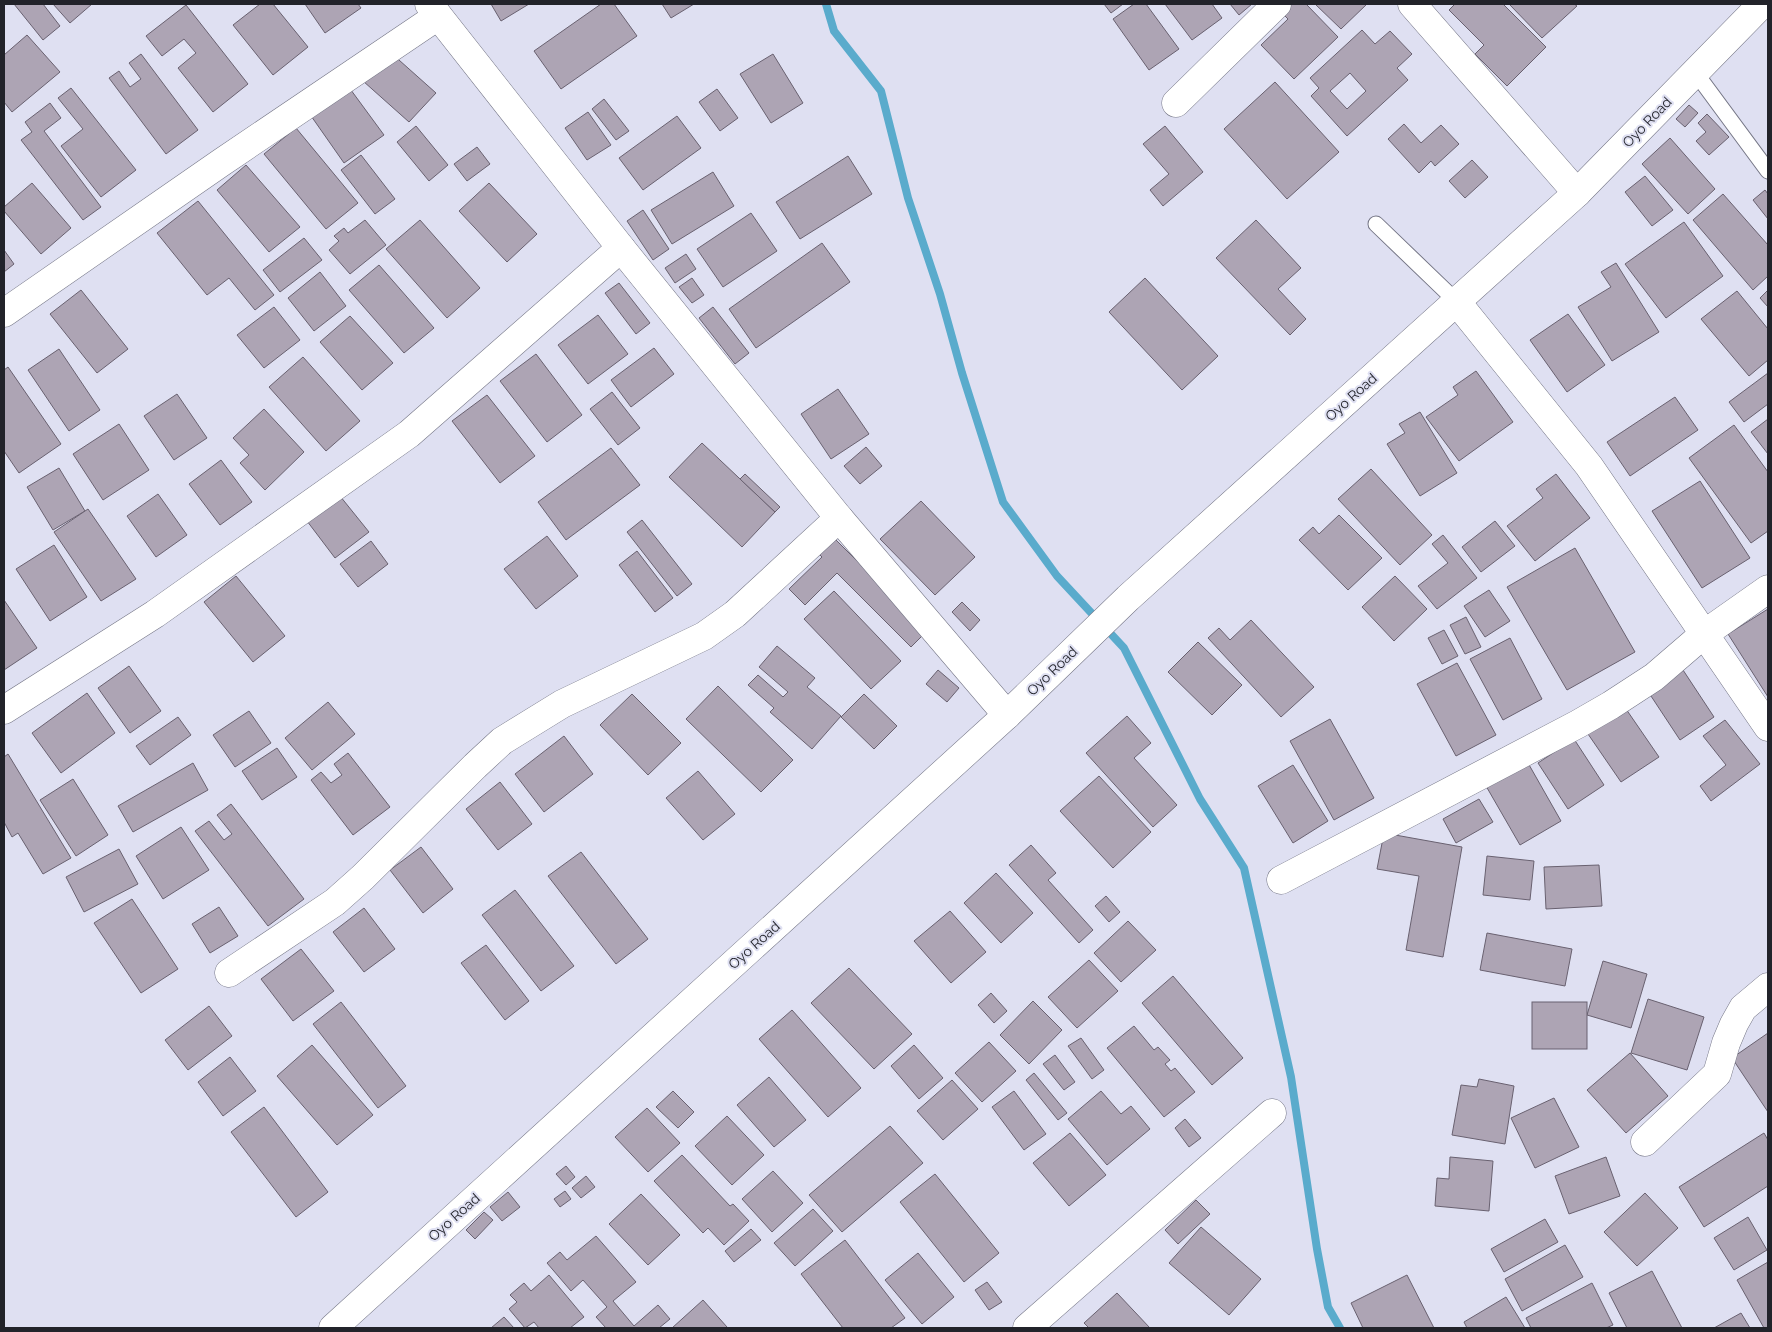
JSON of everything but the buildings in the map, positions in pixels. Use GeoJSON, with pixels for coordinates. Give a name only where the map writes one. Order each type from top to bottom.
{"type":"FeatureCollection","features":[{"type":"Feature","properties":{"kind":"main road"},"geometry":{"type":"LineString","coordinates":[[1176,103],[1277,4]]}},
{"type":"Feature","properties":{"kind":"main road"},"geometry":{"type":"LineString","coordinates":[[1412,4],[1577,193]]}},
{"type":"Feature","properties":{"kind":"main road","name":"Oyo Road"},"geometry":{"type":"LineString","coordinates":[[333,1328],[1007,715],[1128,598],[1577,193],[1762,4]]}},
{"type":"Feature","properties":{"kind":"main road"},"geometry":{"type":"LineString","coordinates":[[4,313],[222,162],[433,10],[840,518],[1007,715]]}},
{"type":"Feature","properties":{"kind":"main road"},"geometry":{"type":"LineString","coordinates":[[4,710],[154,614],[409,434],[622,248]]}},
{"type":"Feature","properties":{"kind":"main road"},"geometry":{"type":"LineString","coordinates":[[1456,302],[1589,466],[1768,727]]}},
{"type":"Feature","properties":{"kind":"main road"},"geometry":{"type":"LineString","coordinates":[[229,973],[335,902],[502,741],[562,704],[662,658],[704,636],[735,614],[840,518]]}},
{"type":"Feature","properties":{"kind":"main road"},"geometry":{"type":"LineString","coordinates":[[1281,880],[1570,729],[1612,705],[1654,677],[1704,634],[1768,589]]}},
{"type":"Feature","properties":{"kind":"main road"},"geometry":{"type":"LineString","coordinates":[[1645,1142],[1717,1074],[1726,1043],[1743,1008],[1768,987]]}},
{"type":"Feature","properties":{"kind":"main road"},"geometry":{"type":"LineString","coordinates":[[1027,1328],[1272,1113]]}},
{"type":"Feature","properties":{"kind":"lane"},"geometry":{"type":"LineString","coordinates":[[1695,72],[1768,171]]}},
{"type":"Feature","properties":{"kind":"lane"},"geometry":{"type":"LineString","coordinates":[[1376,224],[1456,302]]}},
{"type":"Feature","properties":{"kind":"waterway"},"geometry":{"type":"LineString","coordinates":[[826,4],[834,31],[881,91],[908,198],[940,294],[962,373],[1003,502],[1057,576],[1124,648],[1200,799],[1244,868],[1291,1077],[1317,1249],[1328,1307],[1340,1328]]}}]}
